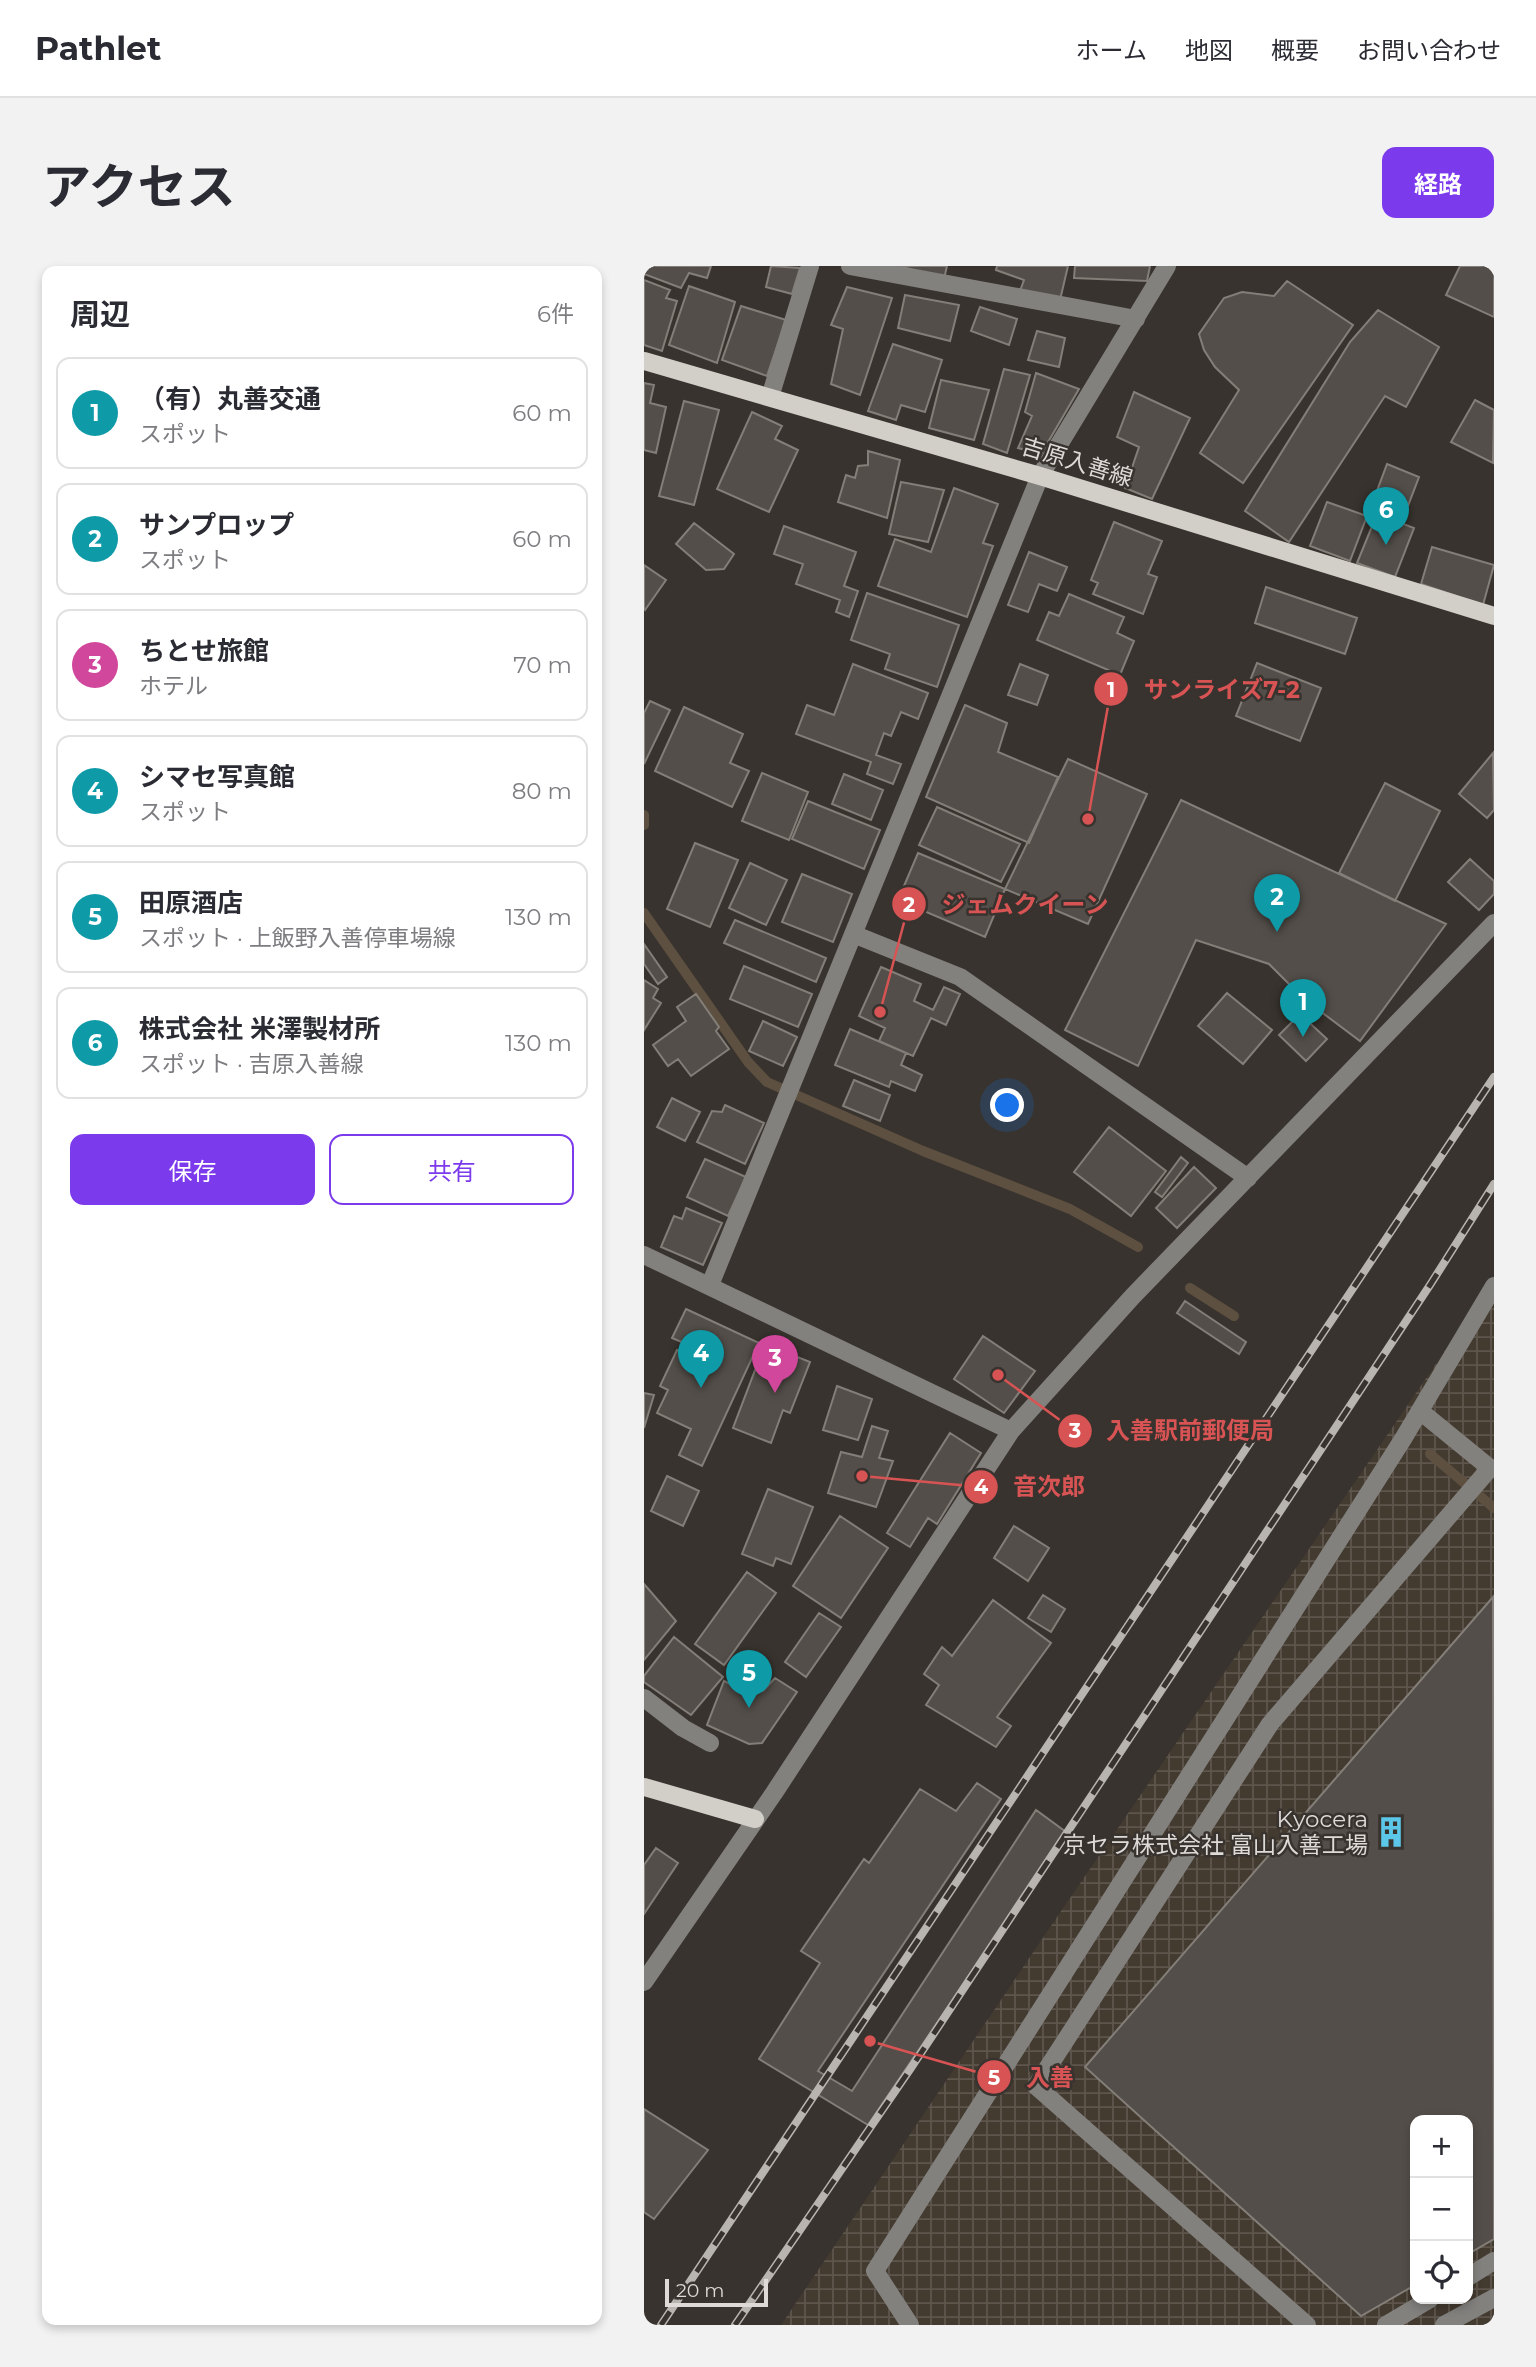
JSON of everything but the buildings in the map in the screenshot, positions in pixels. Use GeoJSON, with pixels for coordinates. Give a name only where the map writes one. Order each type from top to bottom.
{"type":"FeatureCollection","features":[{"type":"Feature","properties":{"kind":"main road","name":"吉原入善線"},"geometry":{"type":"LineString","coordinates":[[644,361],[1040,476],[1494,616]]}},
{"type":"Feature","properties":{"kind":"main road"},"geometry":{"type":"LineString","coordinates":[[644,1787],[755,1819]]}},
{"type":"Feature","properties":{"kind":"street"},"geometry":{"type":"LineString","coordinates":[[770,397],[810,266]]}},
{"type":"Feature","properties":{"kind":"street"},"geometry":{"type":"LineString","coordinates":[[850,266],[1136,319]]}},
{"type":"Feature","properties":{"kind":"street"},"geometry":{"type":"LineString","coordinates":[[710,1285],[1040,476],[1167,266]]}},
{"type":"Feature","properties":{"kind":"street"},"geometry":{"type":"LineString","coordinates":[[644,1982],[1011,1431],[1133,1296],[1494,923]]}},
{"type":"Feature","properties":{"kind":"street"},"geometry":{"type":"LineString","coordinates":[[853,934],[960,977],[1248,1178]]}},
{"type":"Feature","properties":{"kind":"street"},"geometry":{"type":"LineString","coordinates":[[644,1255],[1011,1431]]}},
{"type":"Feature","properties":{"kind":"street"},"geometry":{"type":"LineString","coordinates":[[910,2325],[875,2271],[1420,1411],[1494,1286]]}},
{"type":"Feature","properties":{"kind":"street"},"geometry":{"type":"LineString","coordinates":[[1307,2325],[1036,2086],[1270,1724],[1493,1468],[1420,1411]]}},
{"type":"Feature","properties":{"kind":"street"},"geometry":{"type":"LineString","coordinates":[[644,1698],[683,1728],[710,1743]]}},
{"type":"Feature","properties":{"kind":"street"},"geometry":{"type":"LineString","coordinates":[[1473,2274],[1494,2261]]}},
{"type":"Feature","properties":{"kind":"street"},"geometry":{"type":"LineString","coordinates":[[1444,2325],[1494,2298]]}},
{"type":"Feature","properties":{"kind":"street"},"geometry":{"type":"LineString","coordinates":[[1386,2325],[1422,2304]]}},
{"type":"Feature","properties":{"kind":"shaded area"},"geometry":{"type":"Polygon","coordinates":[[[1494,1279],[1494,2325],[781,2325],[1057,1917],[1494,1279]]]}},
{"type":"Feature","properties":{"kind":"waterway"},"geometry":{"type":"LineString","coordinates":[[644,815],[644,825]]}},
{"type":"Feature","properties":{"kind":"waterway"},"geometry":{"type":"LineString","coordinates":[[644,913],[748,1062],[767,1082],[923,1151],[1070,1209],[1138,1247]]}},
{"type":"Feature","properties":{"kind":"waterway"},"geometry":{"type":"LineString","coordinates":[[1190,1288],[1234,1316]]}},
{"type":"Feature","properties":{"kind":"waterway"},"geometry":{"type":"LineString","coordinates":[[1430,1454],[1494,1508]]}},
{"type":"Feature","properties":{"kind":"railway"},"geometry":{"type":"LineString","coordinates":[[661,2325],[1494,1077]]}},
{"type":"Feature","properties":{"kind":"railway"},"geometry":{"type":"LineString","coordinates":[[735,2325],[911,2068],[1430,1285],[1494,1184]]}},
{"type":"Feature","properties":{"kind":"place","name":"株式会社 米澤製材所"},"geometry":{"type":"Point","coordinates":[1386,545]}},
{"type":"Feature","properties":{"kind":"place","name":"サンライズ7-2"},"geometry":{"type":"Point","coordinates":[1088,819]}},
{"type":"Feature","properties":{"kind":"place","name":"サンプロップ"},"geometry":{"type":"Point","coordinates":[1277,932]}},
{"type":"Feature","properties":{"kind":"place","name":"ジェムクイーン"},"geometry":{"type":"Point","coordinates":[880,1012]}},
{"type":"Feature","properties":{"kind":"place","name":"（有）丸善交通"},"geometry":{"type":"Point","coordinates":[1303,1037]}},
{"type":"Feature","properties":{"kind":"place","name":"入善駅前郵便局"},"geometry":{"type":"Point","coordinates":[998,1375]}},
{"type":"Feature","properties":{"kind":"place","name":"シマセ写真館"},"geometry":{"type":"Point","coordinates":[701,1388]}},
{"type":"Feature","properties":{"kind":"place","name":"ちとせ旅館"},"geometry":{"type":"Point","coordinates":[775,1393]}},
{"type":"Feature","properties":{"kind":"place","name":"音次郎"},"geometry":{"type":"Point","coordinates":[862,1476]}},
{"type":"Feature","properties":{"kind":"place","name":"田原酒店"},"geometry":{"type":"Point","coordinates":[749,1708]}},
{"type":"Feature","properties":{"kind":"place","name":"Kyocera 京セラ株式会社 富山入善工場"},"geometry":{"type":"Point","coordinates":[1391,1832]}},
{"type":"Feature","properties":{"kind":"place","name":"入善"},"geometry":{"type":"Point","coordinates":[870,2041]}}]}
